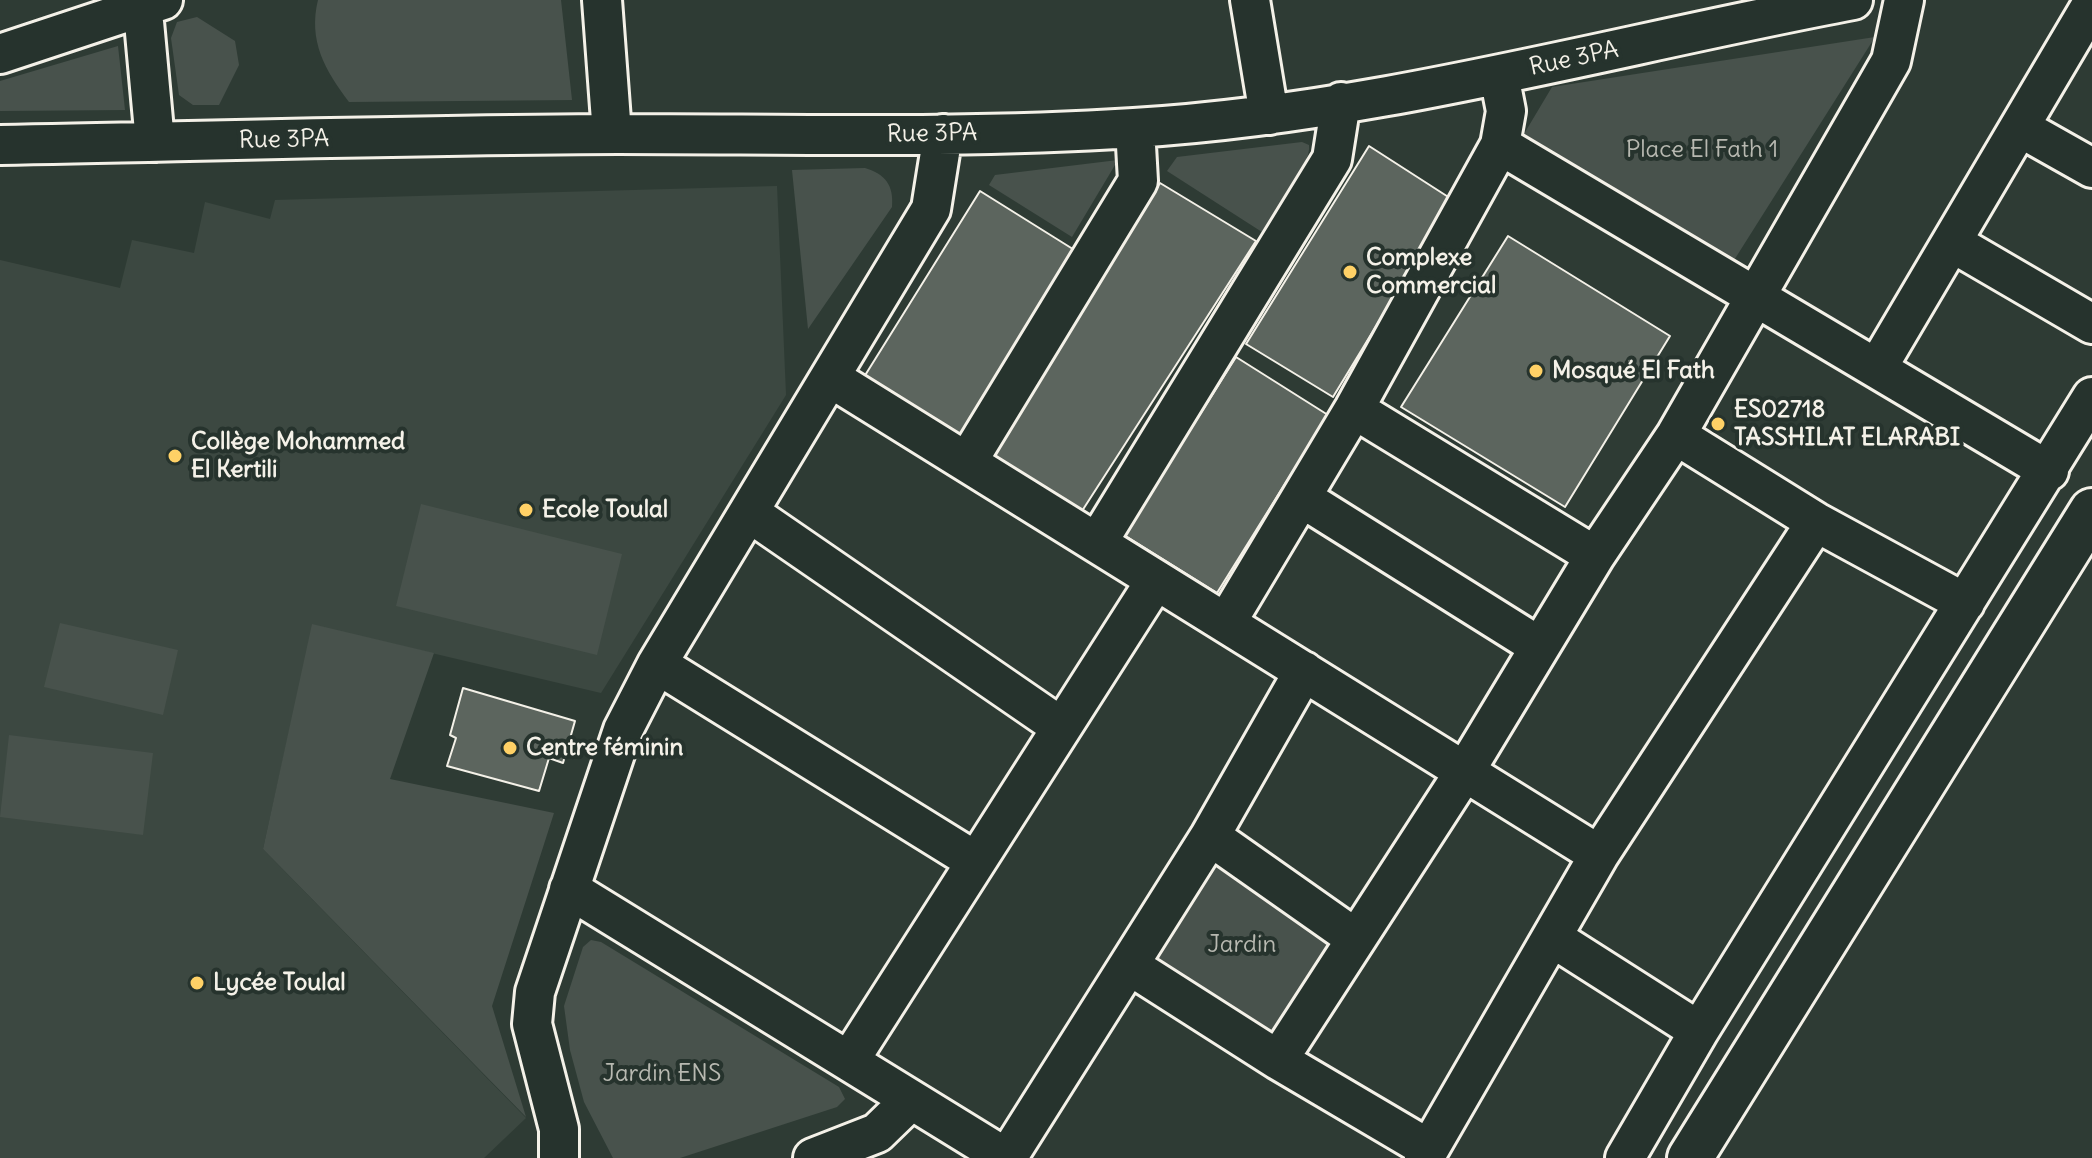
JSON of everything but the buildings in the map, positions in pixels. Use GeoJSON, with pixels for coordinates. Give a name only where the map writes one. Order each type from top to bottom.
{"type":"FeatureCollection","features":[{"type":"Feature","properties":{"kind":"main road"},"geometry":{"type":"LineString","coordinates":[[1690,1158],[2092,511]]}},
{"type":"Feature","properties":{"kind":"street"},"geometry":{"type":"LineString","coordinates":[[602,0],[612,134]]}},
{"type":"Feature","properties":{"kind":"street"},"geometry":{"type":"LineString","coordinates":[[1250,0],[1269,115]]}},
{"type":"Feature","properties":{"kind":"street","name":"Rue 3PA"},"geometry":{"type":"LineString","coordinates":[[0,145],[612,134],[943,134],[1135,128],[1269,115],[1499,75],[1784,6],[1853,0]]}},
{"type":"Feature","properties":{"kind":"street"},"geometry":{"type":"LineString","coordinates":[[1278,1060],[1465,771],[1595,556],[1676,435],[1891,61],[1904,0]]}},
{"type":"Feature","properties":{"kind":"street"},"geometry":{"type":"LineString","coordinates":[[0,54],[149,2],[155,142]]}},
{"type":"Feature","properties":{"kind":"street"},"geometry":{"type":"LineString","coordinates":[[1877,368],[2092,4]]}},
{"type":"Feature","properties":{"kind":"street"},"geometry":{"type":"LineString","coordinates":[[1226,623],[1354,409],[1500,145],[1506,111],[1499,75]]}},
{"type":"Feature","properties":{"kind":"street"},"geometry":{"type":"LineString","coordinates":[[1097,543],[1332,159],[1341,102]]}},
{"type":"Feature","properties":{"kind":"street"},"geometry":{"type":"LineString","coordinates":[[967,462],[1138,181],[1135,128]]}},
{"type":"Feature","properties":{"kind":"street"},"geometry":{"type":"LineString","coordinates":[[2021,128],[2092,168]]}},
{"type":"Feature","properties":{"kind":"street"},"geometry":{"type":"LineString","coordinates":[[559,1158],[559,1129],[532,1024],[535,992],[623,730],[657,664],[931,209],[943,134]]}},
{"type":"Feature","properties":{"kind":"street"},"geometry":{"type":"LineString","coordinates":[[1500,145],[2049,471]]}},
{"type":"Feature","properties":{"kind":"street"},"geometry":{"type":"LineString","coordinates":[[1953,243],[2092,324]]}},
{"type":"Feature","properties":{"kind":"street"},"geometry":{"type":"LineString","coordinates":[[831,378],[1599,855]]}},
{"type":"Feature","properties":{"kind":"street"},"geometry":{"type":"LineString","coordinates":[[1625,1158],[1699,1031],[2049,471],[2092,397]]}},
{"type":"Feature","properties":{"kind":"street"},"geometry":{"type":"LineString","coordinates":[[1354,409],[1595,556]]}},
{"type":"Feature","properties":{"kind":"street"},"geometry":{"type":"LineString","coordinates":[[1676,435],[1816,522],[1965,603]]}},
{"type":"Feature","properties":{"kind":"street"},"geometry":{"type":"LineString","coordinates":[[1302,498],[1540,647]]}},
{"type":"Feature","properties":{"kind":"street"},"geometry":{"type":"LineString","coordinates":[[750,513],[1061,727]]}},
{"type":"Feature","properties":{"kind":"street"},"geometry":{"type":"LineString","coordinates":[[1129,965],[1426,1154],[1599,855],[1816,522]]}},
{"type":"Feature","properties":{"kind":"street"},"geometry":{"type":"LineString","coordinates":[[849,1061],[1156,580]]}},
{"type":"Feature","properties":{"kind":"street"},"geometry":{"type":"LineString","coordinates":[[657,664],[975,861]]}},
{"type":"Feature","properties":{"kind":"street"},"geometry":{"type":"LineString","coordinates":[[569,889],[1007,1158],[1210,836],[1304,671]]}},
{"type":"Feature","properties":{"kind":"street"},"geometry":{"type":"LineString","coordinates":[[1210,836],[1355,938]]}},
{"type":"Feature","properties":{"kind":"street"},"geometry":{"type":"LineString","coordinates":[[1553,938],[1699,1031]]}},
{"type":"Feature","properties":{"kind":"street"},"geometry":{"type":"LineString","coordinates":[[813,1158],[877,1133],[911,1100]]}},
{"type":"Feature","properties":{"kind":"shaded area"},"geometry":{"type":"Polygon","coordinates":[[[777,186],[786,395],[601,693],[313,625],[263,849],[526,1118],[484,1158],[0,1158],[0,260],[120,288],[132,240],[194,253],[205,202],[270,219],[275,200],[777,186]]]}},
{"type":"Feature","properties":{"kind":"green space"},"geometry":{"type":"Polygon","coordinates":[[[318,0],[561,0],[572,100],[349,102],[326,66],[317,42],[315,15],[318,0]]]}},
{"type":"Feature","properties":{"kind":"green space"},"geometry":{"type":"Polygon","coordinates":[[[197,17],[235,41],[239,65],[219,105],[193,105],[179,95],[171,38],[177,22],[197,17]]]}},
{"type":"Feature","properties":{"kind":"green space","name":"Place El Fath 1"},"geometry":{"type":"Polygon","coordinates":[[[1875,37],[1731,265],[1521,139],[1552,87],[1875,37]]]}},
{"type":"Feature","properties":{"kind":"green space"},"geometry":{"type":"Polygon","coordinates":[[[118,46],[125,110],[0,111],[0,81],[118,46]]]}},
{"type":"Feature","properties":{"kind":"green space"},"geometry":{"type":"Polygon","coordinates":[[[1302,142],[1309,145],[1304,164],[1262,232],[1167,171],[1177,157],[1302,142]]]}},
{"type":"Feature","properties":{"kind":"green space"},"geometry":{"type":"Polygon","coordinates":[[[1118,160],[1072,237],[989,185],[995,175],[1118,160]]]}},
{"type":"Feature","properties":{"kind":"green space"},"geometry":{"type":"Polygon","coordinates":[[[865,168],[887,182],[892,207],[808,329],[792,170],[865,168]]]}},
{"type":"Feature","properties":{"kind":"green space"},"geometry":{"type":"Polygon","coordinates":[[[421,504],[622,554],[597,655],[396,606],[421,504]]]}},
{"type":"Feature","properties":{"kind":"green space"},"geometry":{"type":"Polygon","coordinates":[[[60,623],[178,650],[163,715],[44,687],[60,623]]]}},
{"type":"Feature","properties":{"kind":"green space"},"geometry":{"type":"Polygon","coordinates":[[[312,624],[434,653],[390,779],[554,813],[492,1006],[526,1117],[263,849],[312,624]]]}},
{"type":"Feature","properties":{"kind":"green space"},"geometry":{"type":"Polygon","coordinates":[[[9,735],[153,753],[143,835],[0,817],[9,735]]]}},
{"type":"Feature","properties":{"kind":"green space","name":"Jardin"},"geometry":{"type":"Polygon","coordinates":[[[1217,853],[1342,933],[1275,1039],[1151,964],[1217,853]]]}},
{"type":"Feature","properties":{"kind":"green space","name":"Jardin ENS"},"geometry":{"type":"Polygon","coordinates":[[[591,940],[601,942],[839,1087],[845,1099],[837,1107],[680,1158],[613,1158],[584,1102],[570,1050],[564,1006],[583,947],[591,940]]]}},
{"type":"Feature","properties":{"kind":"place","name":"Complexe Commercial"},"geometry":{"type":"Point","coordinates":[1350,272]}},
{"type":"Feature","properties":{"kind":"place","name":"Mosqué El Fath"},"geometry":{"type":"Point","coordinates":[1536,371]}},
{"type":"Feature","properties":{"kind":"place","name":"ES02718 TASSHILAT ELARABI"},"geometry":{"type":"Point","coordinates":[1718,424]}},
{"type":"Feature","properties":{"kind":"place","name":"Collège Mohammed El Kertili"},"geometry":{"type":"Point","coordinates":[175,456]}},
{"type":"Feature","properties":{"kind":"place","name":"Ecole Toulal"},"geometry":{"type":"Point","coordinates":[526,510]}},
{"type":"Feature","properties":{"kind":"place","name":"Centre féminin"},"geometry":{"type":"Point","coordinates":[510,748]}},
{"type":"Feature","properties":{"kind":"place","name":"Lycée Toulal"},"geometry":{"type":"Point","coordinates":[197,983]}}]}
